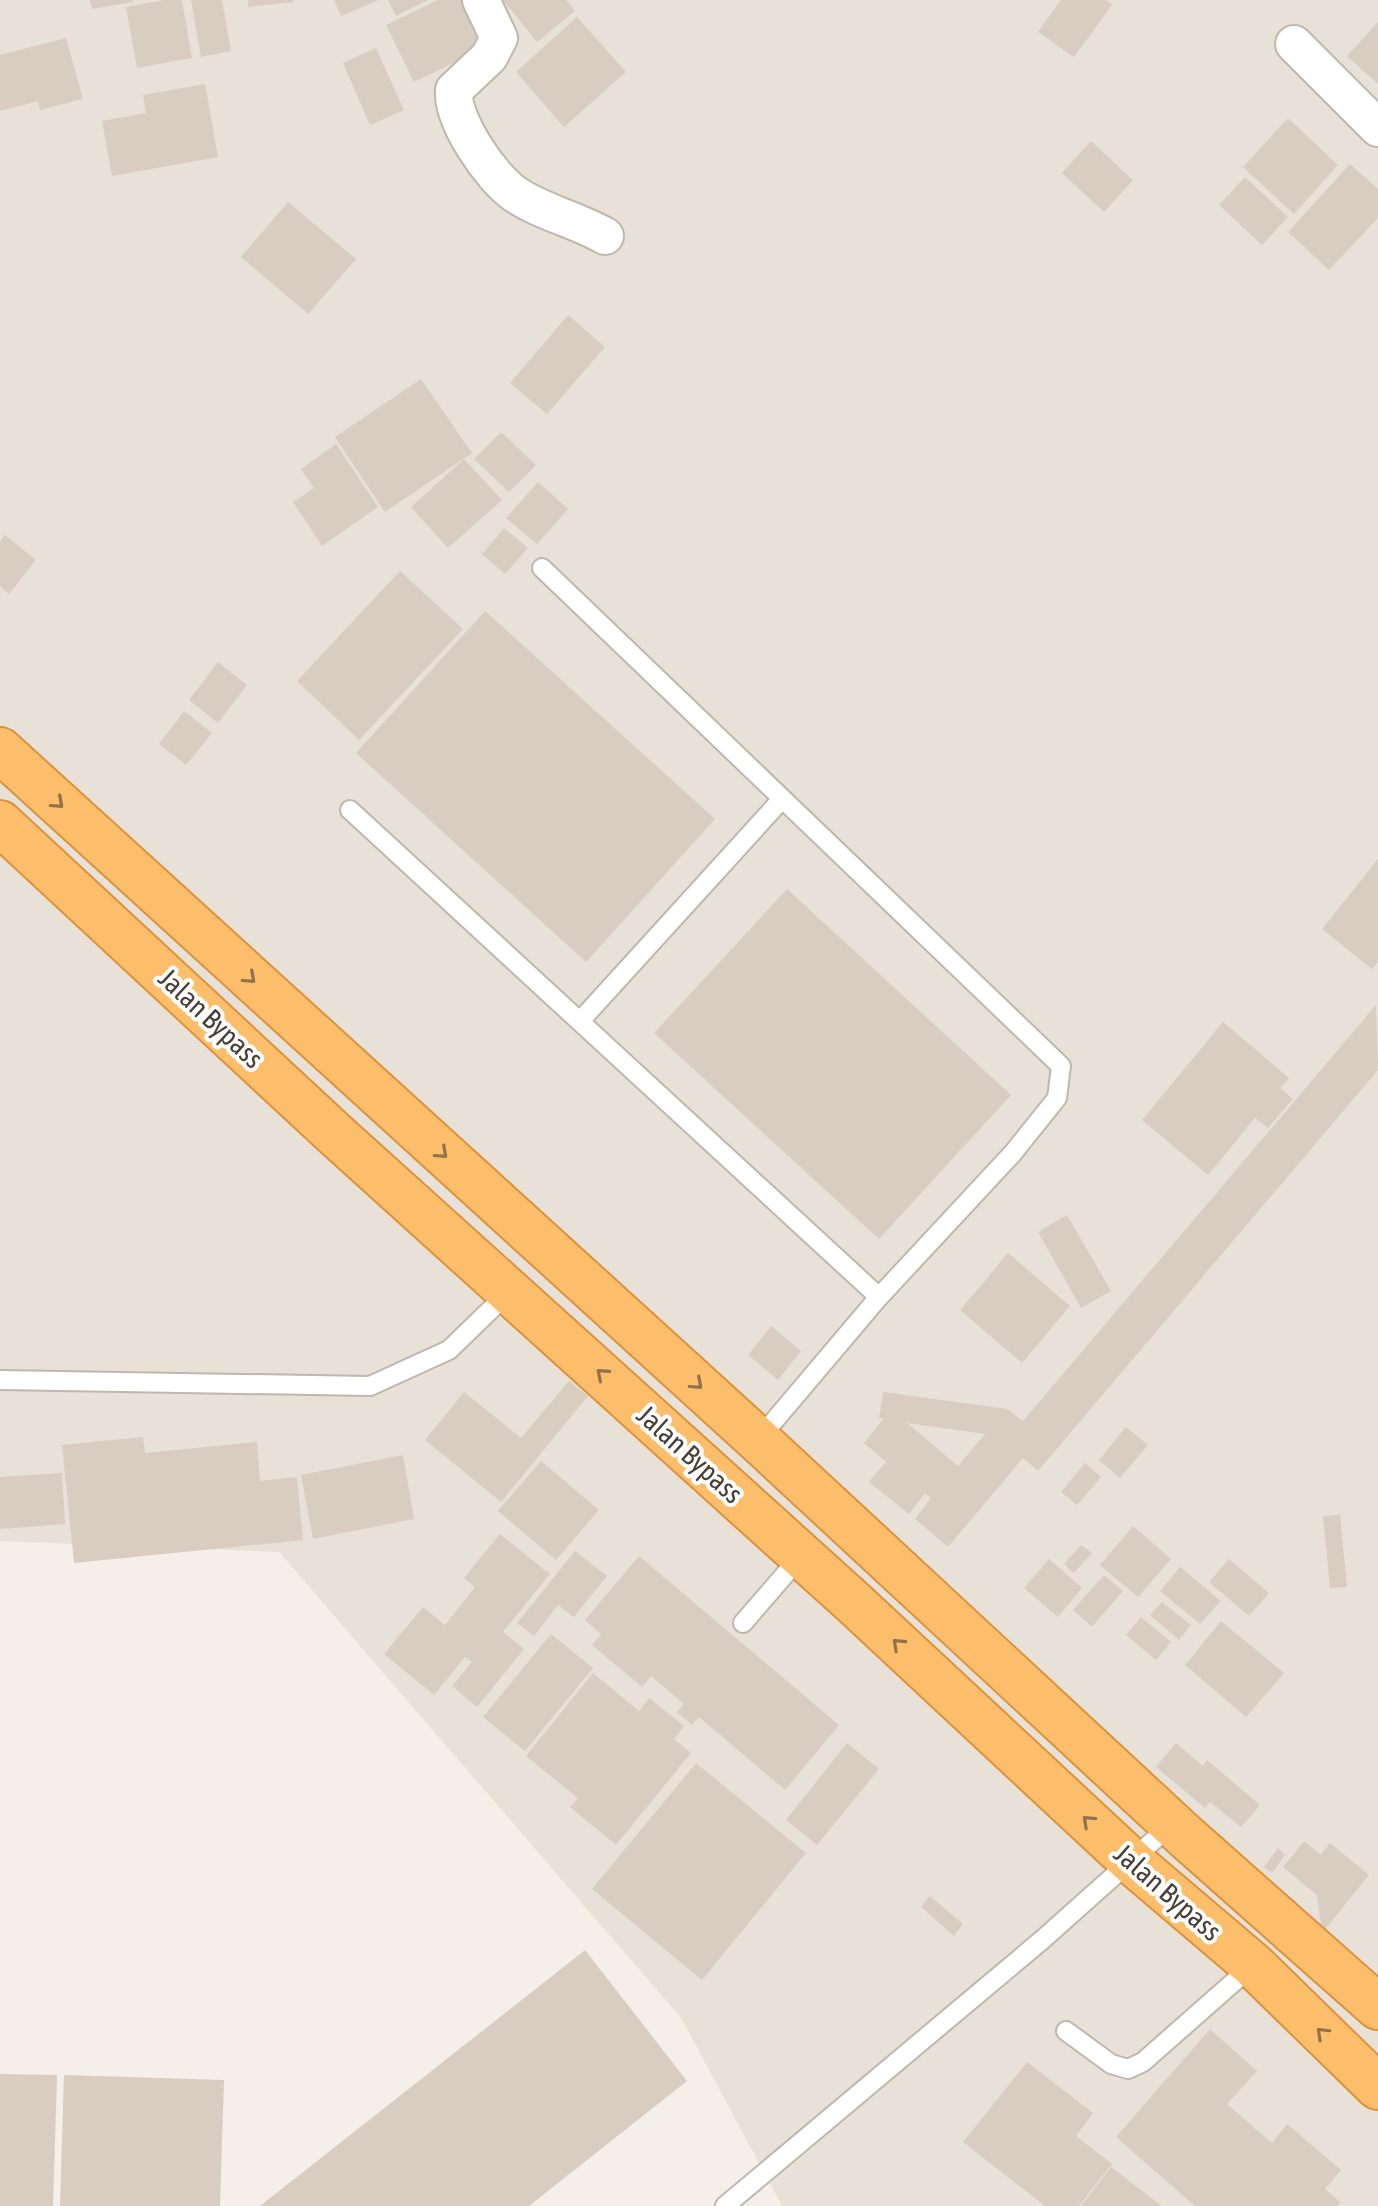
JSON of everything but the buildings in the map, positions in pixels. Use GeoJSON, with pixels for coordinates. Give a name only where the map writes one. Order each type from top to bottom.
{"type":"FeatureCollection","features":[{"type":"Feature","properties":{"kind":"highway","name":"Jalan Bypass"},"geometry":{"type":"LineString","coordinates":[[0,750],[758,1440],[1172,1824],[1378,2007]]}},
{"type":"Feature","properties":{"kind":"highway","name":"Jalan Bypass"},"geometry":{"type":"LineString","coordinates":[[0,823],[1132,1862],[1253,1965],[1378,2087]]}},
{"type":"Feature","properties":{"kind":"street"},"geometry":{"type":"LineString","coordinates":[[481,0],[499,38],[489,57],[454,90],[455,112],[484,161],[513,193],[605,236]]}},
{"type":"Feature","properties":{"kind":"street"},"geometry":{"type":"LineString","coordinates":[[1294,44],[1378,128]]}},
{"type":"Feature","properties":{"kind":"lane"},"geometry":{"type":"LineString","coordinates":[[542,568],[1061,1066],[1057,1098],[1013,1153],[879,1297],[758,1440]]}},
{"type":"Feature","properties":{"kind":"lane"},"geometry":{"type":"LineString","coordinates":[[581,1020],[782,799]]}},
{"type":"Feature","properties":{"kind":"lane"},"geometry":{"type":"LineString","coordinates":[[350,810],[879,1297]]}},
{"type":"Feature","properties":{"kind":"lane"},"geometry":{"type":"LineString","coordinates":[[0,1380],[370,1386],[449,1350],[509,1292]]}},
{"type":"Feature","properties":{"kind":"lane"},"geometry":{"type":"LineString","coordinates":[[743,1623],[801,1556]]}},
{"type":"Feature","properties":{"kind":"lane"},"geometry":{"type":"LineString","coordinates":[[726,2206],[1132,1862],[1172,1824]]}},
{"type":"Feature","properties":{"kind":"lane"},"geometry":{"type":"LineString","coordinates":[[1066,2031],[1111,2064],[1128,2069],[1143,2062],[1253,1965]]}},
{"type":"Feature","properties":{"kind":"shaded area"},"geometry":{"type":"Polygon","coordinates":[[[0,0],[1378,0],[1378,2206],[782,2206],[681,2018],[279,1552],[0,1541],[0,0]]]}}]}
